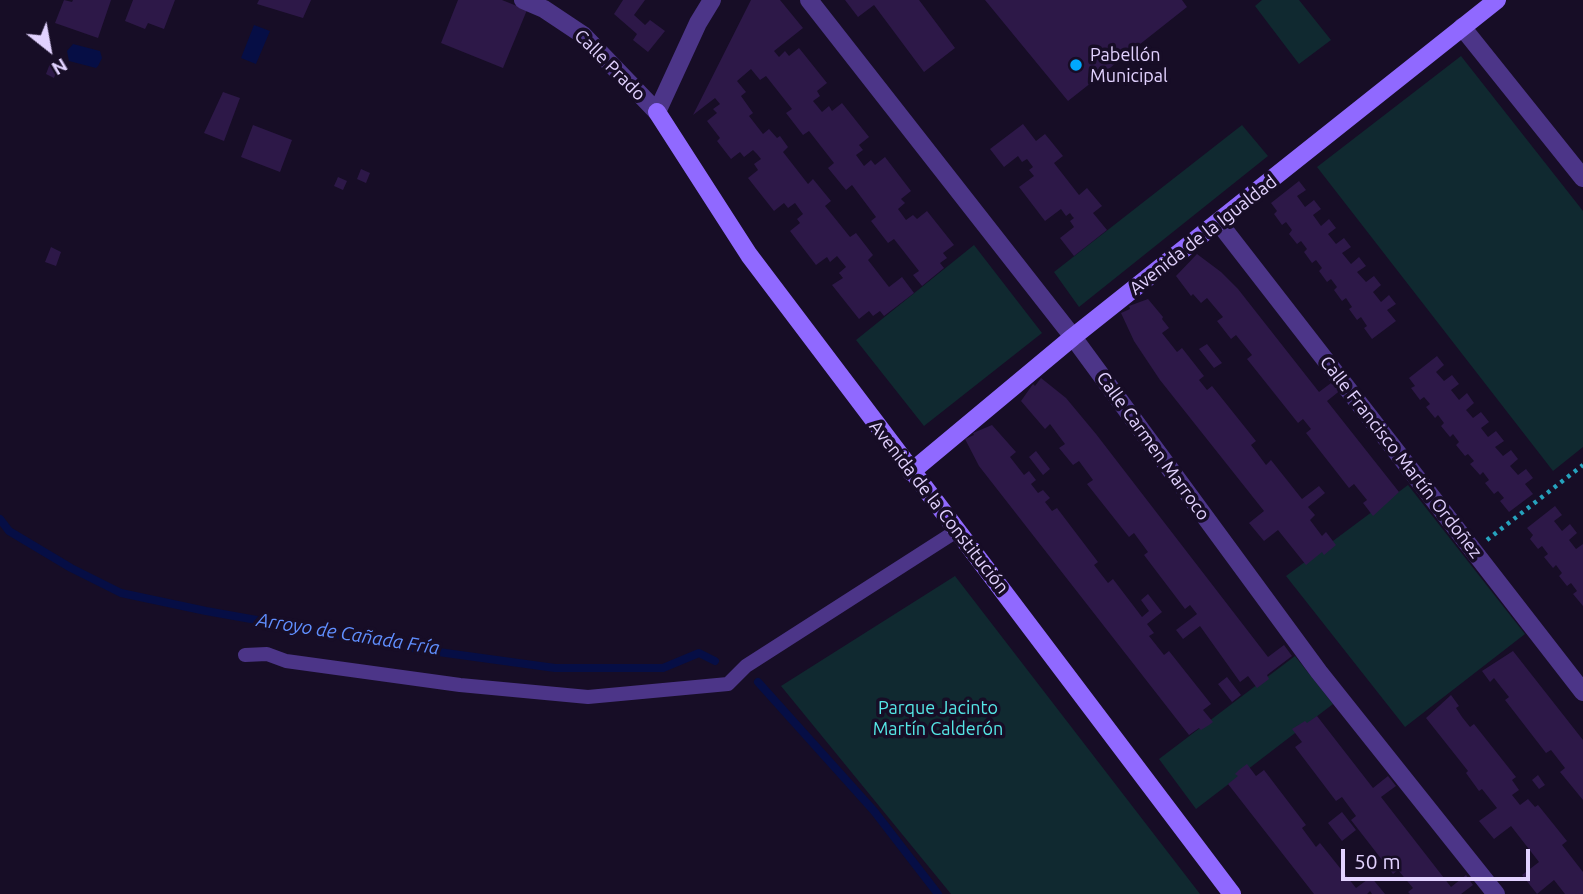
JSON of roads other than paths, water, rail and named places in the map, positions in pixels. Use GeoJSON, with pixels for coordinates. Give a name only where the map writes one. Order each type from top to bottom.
{"type":"FeatureCollection","features":[{"type":"Feature","properties":{"kind":"street","name":"Calle Prado"},"geometry":{"type":"LineString","coordinates":[[523,0],[544,4],[583,35],[657,112]]}},
{"type":"Feature","properties":{"kind":"street"},"geometry":{"type":"LineString","coordinates":[[657,112],[698,23],[712,0]]}},
{"type":"Feature","properties":{"kind":"street","name":"Calle Carmen Marroco"},"geometry":{"type":"LineString","coordinates":[[810,0],[1073,337],[1320,672],[1496,894]]}},
{"type":"Feature","properties":{"kind":"street","name":"Avenida de la Igualdad"},"geometry":{"type":"LineString","coordinates":[[911,472],[1073,337],[1497,0]]}},
{"type":"Feature","properties":{"kind":"street"},"geometry":{"type":"LineString","coordinates":[[1462,27],[1583,178]]}},
{"type":"Feature","properties":{"kind":"street","name":"Avenida de la Constitución"},"geometry":{"type":"LineString","coordinates":[[657,112],[749,255],[1232,894]]}},
{"type":"Feature","properties":{"kind":"street","name":"Calle Francisco Martín Ordoñez"},"geometry":{"type":"LineString","coordinates":[[1219,223],[1583,692]]}},
{"type":"Feature","properties":{"kind":"lane"},"geometry":{"type":"LineString","coordinates":[[245,655],[267,654],[286,661],[460,685],[588,697],[728,684],[746,666],[958,530]]}},
{"type":"Feature","properties":{"kind":"waterway","name":"Arroyo de Cañada Fría"},"geometry":{"type":"LineString","coordinates":[[0,519],[9,531],[71,568],[121,593],[206,611],[431,651],[555,668],[663,668],[699,653],[715,661]]}},
{"type":"Feature","properties":{"kind":"waterway","name":"Arroyo de Cañada Fría"},"geometry":{"type":"LineString","coordinates":[[758,682],[874,811],[938,894]]}},
{"type":"Feature","properties":{"kind":"place","name":"Pabellón Municipal"},"geometry":{"type":"Point","coordinates":[1076,65]}},
{"type":"Feature","properties":{"kind":"park label","name":"Parque Jacinto Martín Calderón"},"geometry":{"type":"Point","coordinates":[938,718]}}]}
